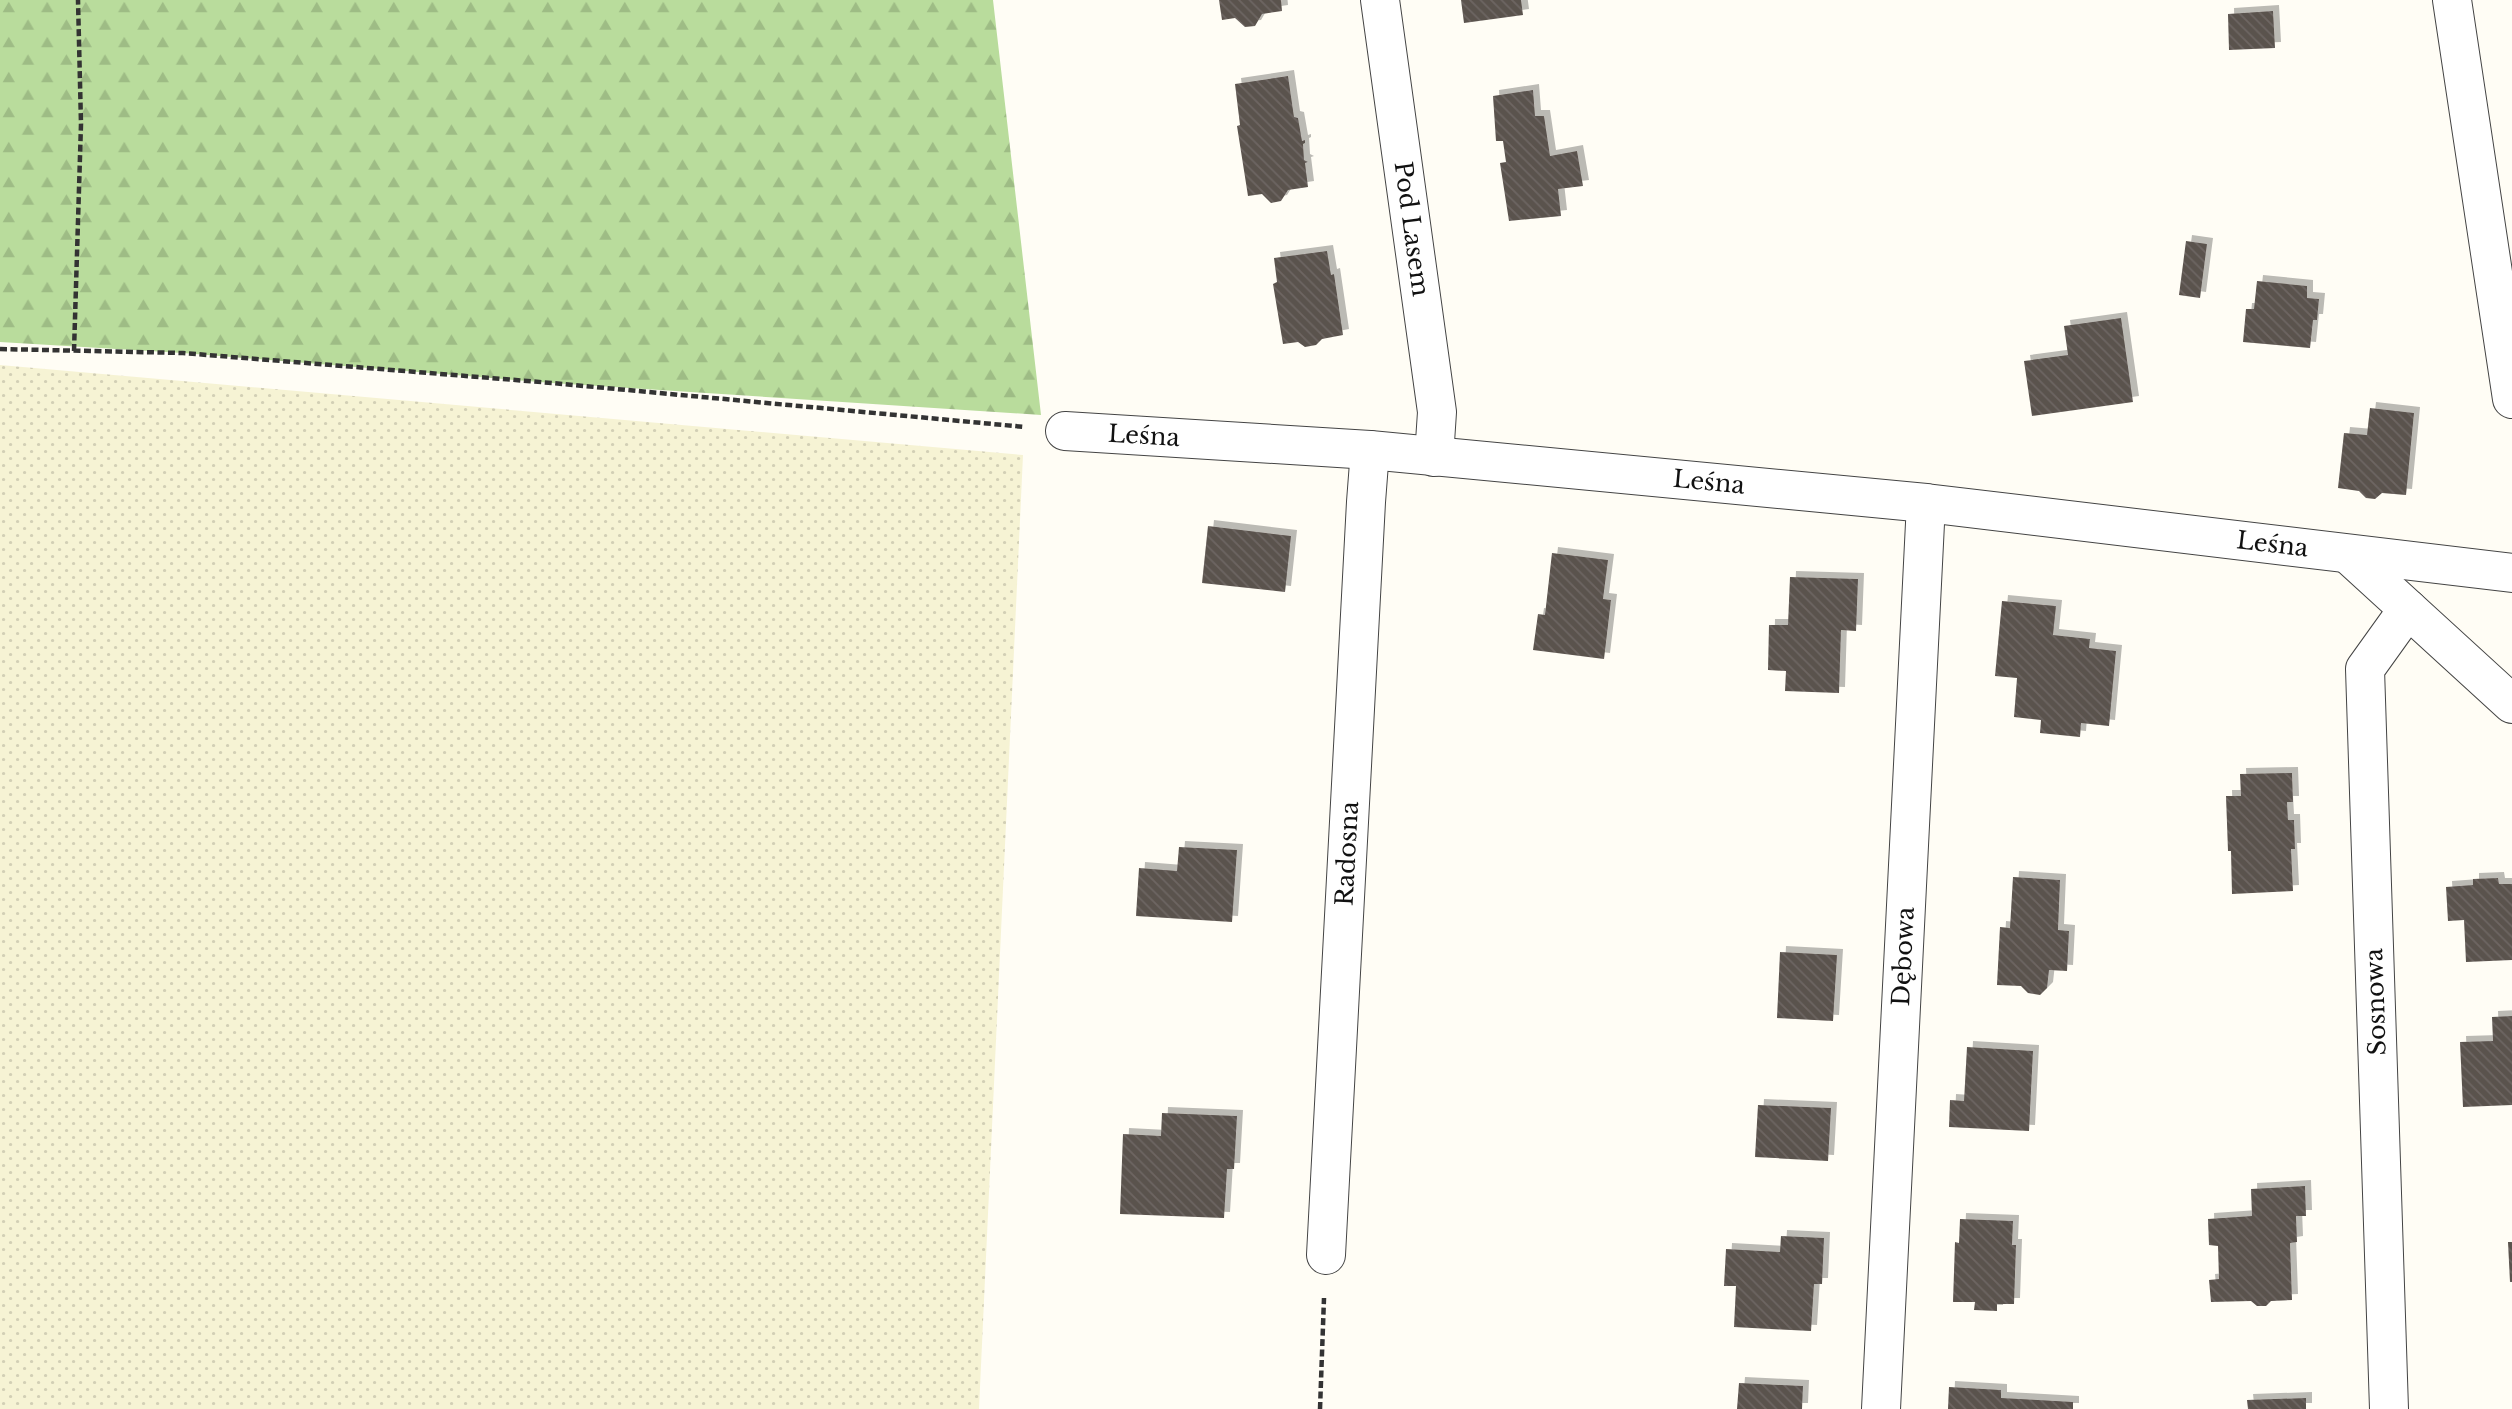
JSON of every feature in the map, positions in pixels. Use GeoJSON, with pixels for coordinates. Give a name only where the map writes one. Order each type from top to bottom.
{"type":"FeatureCollection","features":[{"type":"Feature","properties":{"kind":"street","name":"Pod Lasem"},"geometry":{"type":"LineString","coordinates":[[1380,0],[1437,412],[1434,457]]}},
{"type":"Feature","properties":{"kind":"street"},"geometry":{"type":"LineString","coordinates":[[2452,0],[2512,399]]}},
{"type":"Feature","properties":{"kind":"street","name":"Leśna"},"geometry":{"type":"LineString","coordinates":[[1065,431],[1370,450],[1926,503],[2512,573]]}},
{"type":"Feature","properties":{"kind":"street","name":"Radosna"},"geometry":{"type":"LineString","coordinates":[[1326,1255],[1370,450]]}},
{"type":"Feature","properties":{"kind":"street","name":"Dębowa"},"geometry":{"type":"LineString","coordinates":[[1881,1409],[1926,503]]}},
{"type":"Feature","properties":{"kind":"street"},"geometry":{"type":"LineString","coordinates":[[2348,555],[2512,704]]}},
{"type":"Feature","properties":{"kind":"street","name":"Sosnowa"},"geometry":{"type":"LineString","coordinates":[[2389,1409],[2365,669],[2408,609]]}},
{"type":"Feature","properties":{"kind":"path"},"geometry":{"type":"LineString","coordinates":[[75,351],[81,124],[78,0]]}},
{"type":"Feature","properties":{"kind":"path"},"geometry":{"type":"LineString","coordinates":[[0,349],[183,354],[552,383],[1065,431]]}},
{"type":"Feature","properties":{"kind":"path"},"geometry":{"type":"LineString","coordinates":[[1320,1409],[1326,1255]]}},
{"type":"Feature","properties":{"kind":"shaded area"},"geometry":{"type":"Polygon","coordinates":[[[0,365],[1023,455],[979,1409],[0,1409],[0,365]]]}},
{"type":"Feature","properties":{"kind":"green space"},"geometry":{"type":"Polygon","coordinates":[[[0,0],[993,0],[1041,415],[552,383],[183,353],[0,342],[0,0]]]}},
{"type":"Feature","properties":{"kind":"building"},"geometry":{"type":"Polygon","coordinates":[[[1219,0],[1281,0],[1282,11],[1262,14],[1255,26],[1245,27],[1235,18],[1222,20],[1219,0]]]}},
{"type":"Feature","properties":{"kind":"building"},"geometry":{"type":"Polygon","coordinates":[[[1461,0],[1521,0],[1523,15],[1464,23],[1461,0]]]}},
{"type":"Feature","properties":{"kind":"building"},"geometry":{"type":"Polygon","coordinates":[[[2273,11],[2275,48],[2229,50],[2228,14],[2273,11]]]}},
{"type":"Feature","properties":{"kind":"building"},"geometry":{"type":"Polygon","coordinates":[[[1288,76],[1294,117],[1298,118],[1302,141],[1305,140],[1304,160],[1308,162],[1305,163],[1308,187],[1288,190],[1281,201],[1271,203],[1262,194],[1248,196],[1237,126],[1240,125],[1235,84],[1288,76]]]}},
{"type":"Feature","properties":{"kind":"building"},"geometry":{"type":"Polygon","coordinates":[[[1533,90],[1535,116],[1544,116],[1550,156],[1577,151],[1583,186],[1558,189],[1561,216],[1509,221],[1500,163],[1506,162],[1503,141],[1496,141],[1493,96],[1533,90]]]}},
{"type":"Feature","properties":{"kind":"building"},"geometry":{"type":"Polygon","coordinates":[[[2186,241],[2207,244],[2200,298],[2179,295],[2186,241]]]}},
{"type":"Feature","properties":{"kind":"building"},"geometry":{"type":"Polygon","coordinates":[[[1327,251],[1331,275],[1334,274],[1343,335],[1322,339],[1316,345],[1305,347],[1298,342],[1283,344],[1273,284],[1277,282],[1274,258],[1327,251]]]}},
{"type":"Feature","properties":{"kind":"building"},"geometry":{"type":"Polygon","coordinates":[[[2257,281],[2307,286],[2307,298],[2319,299],[2317,320],[2313,320],[2310,348],[2243,342],[2246,309],[2254,309],[2257,281]]]}},
{"type":"Feature","properties":{"kind":"building"},"geometry":{"type":"Polygon","coordinates":[[[2121,318],[2133,402],[2032,416],[2024,361],[2068,355],[2064,326],[2121,318]]]}},
{"type":"Feature","properties":{"kind":"building"},"geometry":{"type":"Polygon","coordinates":[[[2370,408],[2414,413],[2406,495],[2382,493],[2375,499],[2366,498],[2359,491],[2338,488],[2344,433],[2367,435],[2370,408]]]}},
{"type":"Feature","properties":{"kind":"building"},"geometry":{"type":"Polygon","coordinates":[[[1208,526],[1291,536],[1285,592],[1202,583],[1208,526]]]}},
{"type":"Feature","properties":{"kind":"building"},"geometry":{"type":"Polygon","coordinates":[[[1552,553],[1608,560],[1603,599],[1611,600],[1604,659],[1533,650],[1538,614],[1545,615],[1552,553]]]}},
{"type":"Feature","properties":{"kind":"building"},"geometry":{"type":"Polygon","coordinates":[[[1790,577],[1858,579],[1856,631],[1841,630],[1839,693],[1785,691],[1786,671],[1768,670],[1769,625],[1788,625],[1790,577]]]}},
{"type":"Feature","properties":{"kind":"building"},"geometry":{"type":"Polygon","coordinates":[[[2002,601],[2056,606],[2053,635],[2090,639],[2089,648],[2116,651],[2109,726],[2081,723],[2080,737],[2040,733],[2041,720],[2014,717],[2017,678],[1995,676],[2002,601]]]}},
{"type":"Feature","properties":{"kind":"building"},"geometry":{"type":"Polygon","coordinates":[[[2292,773],[2293,802],[2287,802],[2288,820],[2294,820],[2295,849],[2291,849],[2293,891],[2232,894],[2226,796],[2241,796],[2240,774],[2292,773]]]}},
{"type":"Feature","properties":{"kind":"building"},"geometry":{"type":"Polygon","coordinates":[[[1179,847],[1237,850],[1232,922],[1136,916],[1139,868],[1177,871],[1179,847]]]}},
{"type":"Feature","properties":{"kind":"building"},"geometry":{"type":"Polygon","coordinates":[[[2013,877],[2060,880],[2058,930],[2069,931],[2067,971],[2049,970],[2047,988],[2040,995],[2028,993],[2021,986],[1997,985],[2000,927],[2010,928],[2013,877]]]}},
{"type":"Feature","properties":{"kind":"building"},"geometry":{"type":"Polygon","coordinates":[[[2498,878],[2499,884],[2512,884],[2512,960],[2466,962],[2464,920],[2448,921],[2446,887],[2473,885],[2473,879],[2498,878]]]}},
{"type":"Feature","properties":{"kind":"building"},"geometry":{"type":"Polygon","coordinates":[[[1780,952],[1837,955],[1833,1021],[1777,1018],[1780,952]]]}},
{"type":"Feature","properties":{"kind":"building"},"geometry":{"type":"Polygon","coordinates":[[[2512,1016],[2512,1105],[2463,1107],[2460,1042],[2493,1041],[2492,1017],[2512,1016]]]}},
{"type":"Feature","properties":{"kind":"building"},"geometry":{"type":"Polygon","coordinates":[[[1967,1047],[2033,1051],[2029,1131],[1949,1127],[1950,1100],[1964,1101],[1967,1047]]]}},
{"type":"Feature","properties":{"kind":"building"},"geometry":{"type":"Polygon","coordinates":[[[1758,1105],[1831,1108],[1828,1161],[1755,1157],[1758,1105]]]}},
{"type":"Feature","properties":{"kind":"building"},"geometry":{"type":"Polygon","coordinates":[[[1162,1113],[1237,1116],[1234,1169],[1227,1169],[1224,1218],[1120,1214],[1123,1134],[1161,1136],[1162,1113]]]}},
{"type":"Feature","properties":{"kind":"building"},"geometry":{"type":"Polygon","coordinates":[[[2305,1186],[2306,1216],[2296,1216],[2297,1242],[2290,1243],[2292,1300],[2271,1301],[2266,1306],[2257,1306],[2251,1301],[2211,1302],[2209,1280],[2219,1279],[2218,1246],[2209,1245],[2208,1219],[2252,1216],[2251,1189],[2305,1186]]]}},
{"type":"Feature","properties":{"kind":"building"},"geometry":{"type":"Polygon","coordinates":[[[1960,1219],[2013,1221],[2012,1245],[2016,1245],[2014,1304],[1997,1304],[1997,1311],[1974,1310],[1975,1302],[1953,1302],[1955,1242],[1959,1243],[1960,1219]]]}},
{"type":"Feature","properties":{"kind":"building"},"geometry":{"type":"Polygon","coordinates":[[[1781,1236],[1824,1238],[1822,1284],[1814,1284],[1811,1331],[1734,1327],[1736,1286],[1724,1286],[1726,1249],[1780,1252],[1781,1236]]]}},
{"type":"Feature","properties":{"kind":"building"},"geometry":{"type":"Polygon","coordinates":[[[2508,1242],[2512,1242],[2512,1282],[2510,1282],[2508,1242]]]}},
{"type":"Feature","properties":{"kind":"building"},"geometry":{"type":"Polygon","coordinates":[[[1739,1383],[1803,1386],[1802,1409],[1737,1409],[1739,1383]]]}},
{"type":"Feature","properties":{"kind":"building"},"geometry":{"type":"Polygon","coordinates":[[[1949,1387],[2001,1390],[2001,1398],[2073,1402],[2073,1409],[1948,1409],[1949,1387]]]}},
{"type":"Feature","properties":{"kind":"building"},"geometry":{"type":"Polygon","coordinates":[[[2306,1398],[2306,1409],[2248,1409],[2247,1400],[2306,1398]]]}}]}
